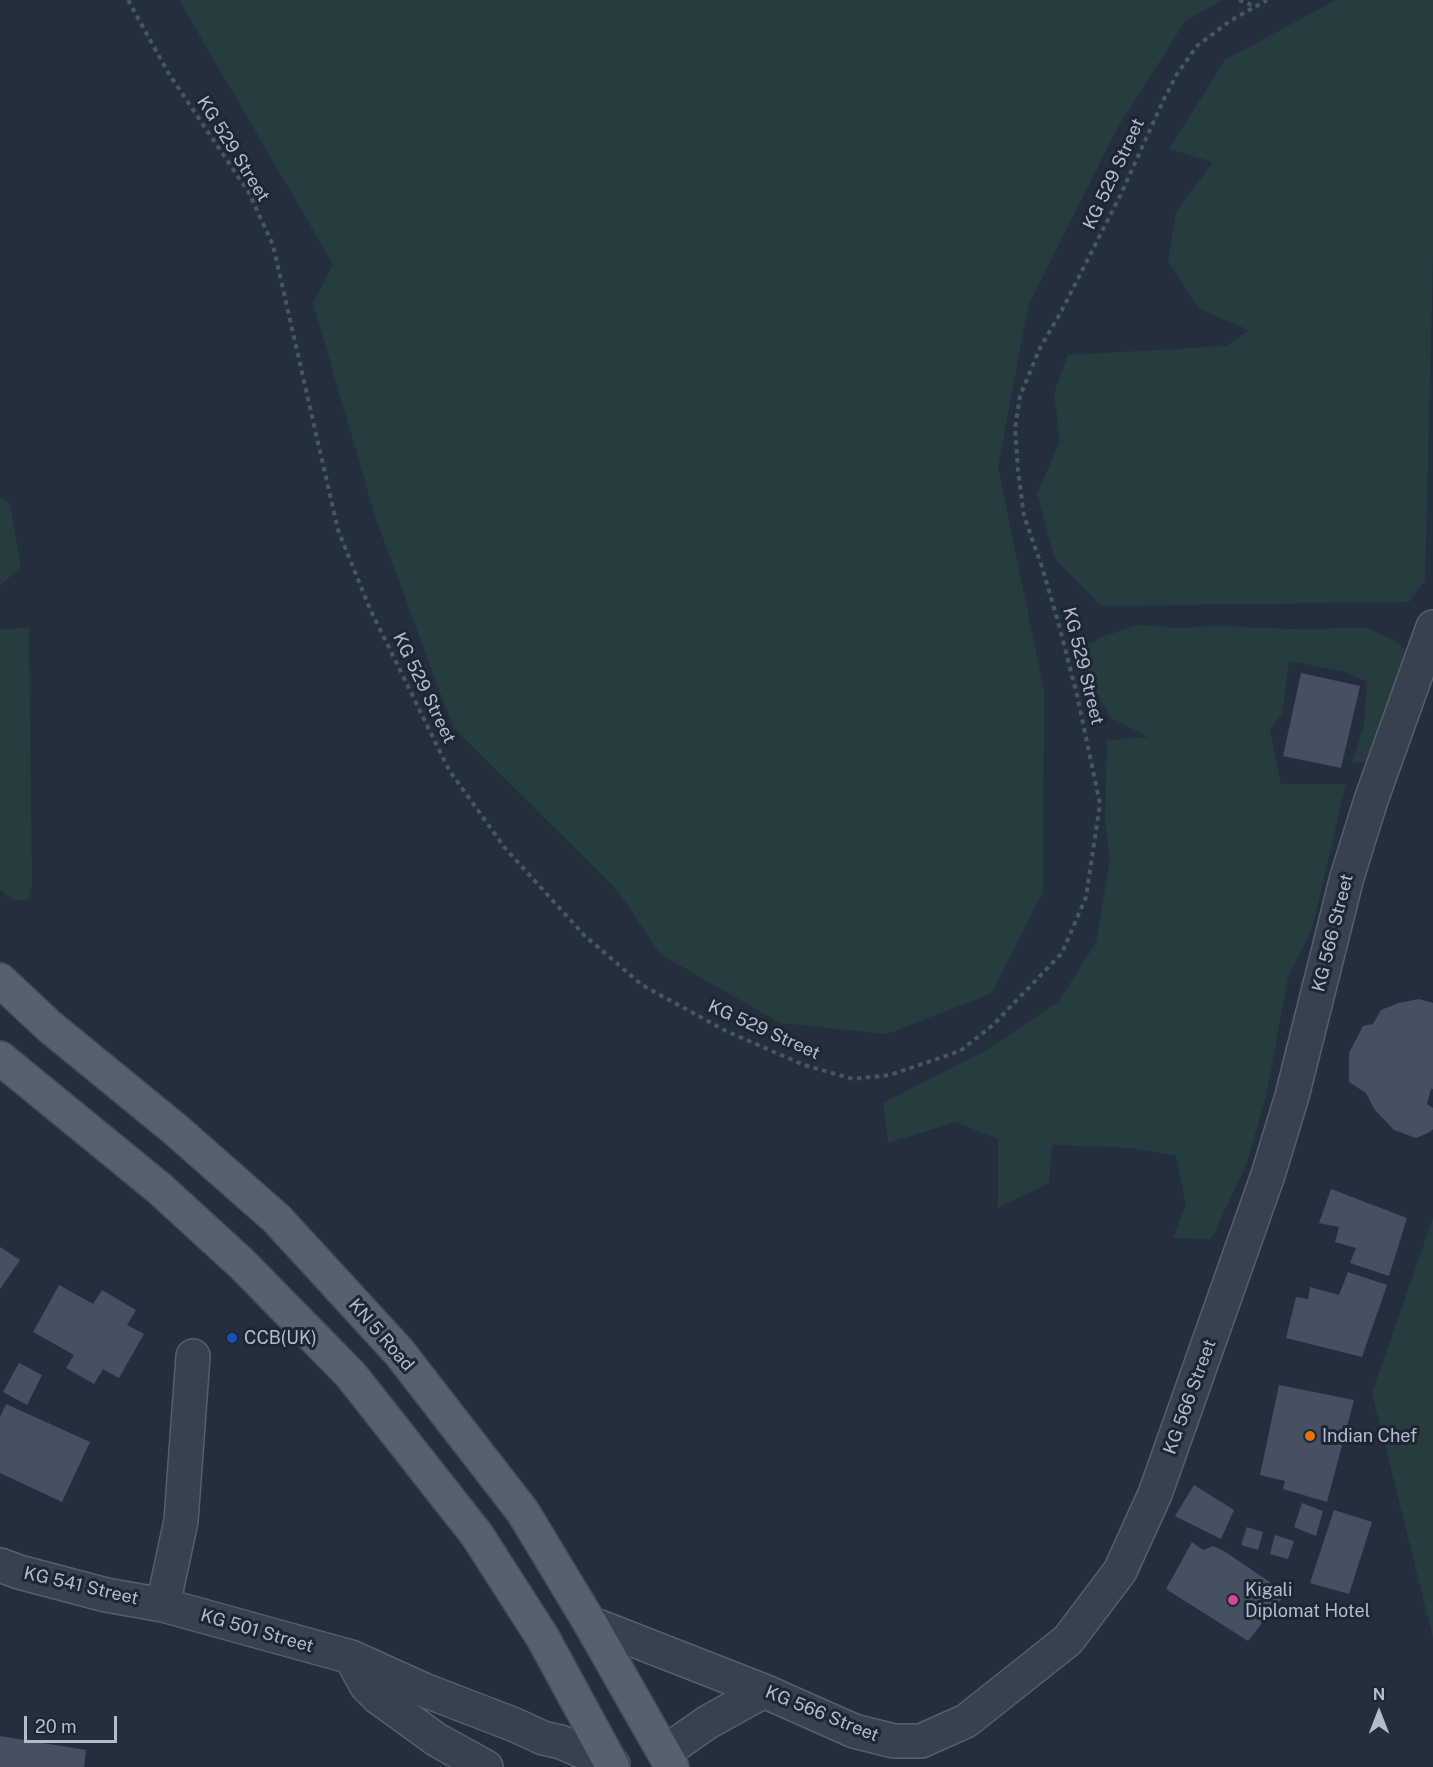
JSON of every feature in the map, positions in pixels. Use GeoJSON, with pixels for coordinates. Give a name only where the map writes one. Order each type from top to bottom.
{"type":"FeatureCollection","features":[{"type":"Feature","properties":{"kind":"main road","name":"KN 5 Road"},"geometry":{"type":"LineString","coordinates":[[0,980],[49,1026],[176,1130],[277,1219],[399,1352],[523,1512],[590,1623],[668,1760]]}},
{"type":"Feature","properties":{"kind":"main road"},"geometry":{"type":"LineString","coordinates":[[0,1058],[159,1188],[242,1264],[351,1375],[477,1535],[543,1638],[613,1766]]}},
{"type":"Feature","properties":{"kind":"street","name":"KG 566 Street"},"geometry":{"type":"LineString","coordinates":[[590,1623],[764,1691],[854,1731],[894,1741],[921,1741],[966,1721],[1068,1640],[1120,1571],[1155,1494],[1268,1175],[1292,1095],[1347,877],[1371,800],[1433,627]]}},
{"type":"Feature","properties":{"kind":"street"},"geometry":{"type":"LineString","coordinates":[[163,1605],[181,1521],[193,1356]]}},
{"type":"Feature","properties":{"kind":"street","name":"KG 541 Street"},"geometry":{"type":"LineString","coordinates":[[0,1565],[96,1592],[163,1605]]}},
{"type":"Feature","properties":{"kind":"street","name":"KG 501 Street"},"geometry":{"type":"LineString","coordinates":[[163,1605],[351,1657],[423,1690],[543,1738],[561,1742],[613,1766]]}},
{"type":"Feature","properties":{"kind":"street"},"geometry":{"type":"LineString","coordinates":[[351,1657],[366,1685],[379,1698],[437,1740],[486,1767]]}},
{"type":"Feature","properties":{"kind":"street"},"geometry":{"type":"LineString","coordinates":[[668,1760],[708,1722],[764,1691]]}},
{"type":"Feature","properties":{"kind":"path","name":"KG 529 Street"},"geometry":{"type":"LineString","coordinates":[[128,0],[169,74],[249,193],[273,245],[326,469],[338,530],[370,609],[449,770],[505,848],[584,935],[642,985],[726,1031],[804,1065],[853,1079],[891,1076],[960,1051],[985,1031],[1062,953],[1086,897],[1100,804],[1080,705],[1059,625],[1024,516],[1018,471],[1016,429],[1020,396],[1040,348],[1061,312],[1120,196],[1177,74],[1197,46],[1230,21],[1267,0]]}},
{"type":"Feature","properties":{"kind":"path"},"geometry":{"type":"LineString","coordinates":[[1239,0],[1256,7]]}},
{"type":"Feature","properties":{"kind":"green space"},"geometry":{"type":"Polygon","coordinates":[[[179,0],[1223,0],[1186,20],[1118,127],[1028,306],[998,467],[1044,691],[1043,892],[992,993],[887,1034],[780,1023],[660,954],[618,891],[453,727],[376,519],[313,303],[333,264],[179,0]]]}},
{"type":"Feature","properties":{"kind":"green space"},"geometry":{"type":"Polygon","coordinates":[[[1336,0],[1433,0],[1433,256],[1425,580],[1409,602],[1101,606],[1055,559],[1037,494],[1060,441],[1054,393],[1068,355],[1226,346],[1249,330],[1199,309],[1168,261],[1176,212],[1213,162],[1169,149],[1225,60],[1336,0]]]}},
{"type":"Feature","properties":{"kind":"green space"},"geometry":{"type":"Polygon","coordinates":[[[0,497],[10,504],[21,568],[0,585],[0,497]]]}},
{"type":"Feature","properties":{"kind":"green space"},"geometry":{"type":"Polygon","coordinates":[[[1138,625],[1179,628],[1219,626],[1289,629],[1367,628],[1392,639],[1411,654],[1377,761],[1352,763],[1364,724],[1367,682],[1342,671],[1289,661],[1282,713],[1270,731],[1281,784],[1346,784],[1312,929],[1288,978],[1266,1096],[1246,1166],[1211,1239],[1173,1238],[1186,1205],[1176,1156],[1132,1148],[1052,1145],[1049,1183],[998,1208],[998,1139],[956,1122],[888,1143],[883,1103],[988,1049],[1058,1002],[1096,943],[1110,858],[1105,822],[1107,740],[1149,737],[1111,718],[1096,691],[1080,650],[1099,638],[1138,625]]]}},
{"type":"Feature","properties":{"kind":"green space"},"geometry":{"type":"Polygon","coordinates":[[[29,628],[32,886],[28,900],[12,900],[0,890],[0,629],[29,628]]]}},
{"type":"Feature","properties":{"kind":"green space"},"geometry":{"type":"Polygon","coordinates":[[[1433,1218],[1433,1638],[1372,1393],[1433,1218]]]}},
{"type":"Feature","properties":{"kind":"building"},"geometry":{"type":"Polygon","coordinates":[[[1301,673],[1360,686],[1341,768],[1283,756],[1301,673]]]}},
{"type":"Feature","properties":{"kind":"building"},"geometry":{"type":"Polygon","coordinates":[[[1419,999],[1433,1003],[1433,1089],[1431,1089],[1427,1104],[1433,1108],[1433,1129],[1416,1138],[1394,1130],[1375,1110],[1366,1093],[1349,1082],[1349,1053],[1363,1026],[1373,1024],[1381,1010],[1419,999]]]}},
{"type":"Feature","properties":{"kind":"building"},"geometry":{"type":"Polygon","coordinates":[[[1331,1189],[1407,1218],[1389,1276],[1350,1263],[1356,1248],[1335,1242],[1339,1227],[1319,1223],[1331,1189]]]}},
{"type":"Feature","properties":{"kind":"building"},"geometry":{"type":"Polygon","coordinates":[[[0,1247],[20,1260],[0,1289],[0,1247]]]}},
{"type":"Feature","properties":{"kind":"building"},"geometry":{"type":"Polygon","coordinates":[[[1348,1272],[1387,1285],[1362,1357],[1286,1338],[1296,1297],[1308,1299],[1310,1287],[1339,1295],[1348,1272]]]}},
{"type":"Feature","properties":{"kind":"building"},"geometry":{"type":"Polygon","coordinates":[[[59,1285],[93,1304],[102,1290],[136,1310],[127,1325],[144,1334],[119,1378],[103,1369],[94,1384],[66,1368],[74,1355],[33,1332],[59,1285]]]}},
{"type":"Feature","properties":{"kind":"building"},"geometry":{"type":"Polygon","coordinates":[[[19,1363],[42,1375],[27,1405],[3,1392],[19,1363]]]}},
{"type":"Feature","properties":{"kind":"building"},"geometry":{"type":"Polygon","coordinates":[[[1279,1385],[1354,1400],[1327,1502],[1283,1489],[1285,1481],[1260,1475],[1279,1385]]]}},
{"type":"Feature","properties":{"kind":"building"},"geometry":{"type":"Polygon","coordinates":[[[6,1404],[90,1442],[62,1502],[0,1473],[0,1417],[6,1404]]]}},
{"type":"Feature","properties":{"kind":"building"},"geometry":{"type":"Polygon","coordinates":[[[1194,1485],[1234,1510],[1221,1539],[1175,1516],[1194,1485]]]}},
{"type":"Feature","properties":{"kind":"building"},"geometry":{"type":"Polygon","coordinates":[[[1302,1503],[1323,1511],[1316,1536],[1294,1527],[1302,1503]]]}},
{"type":"Feature","properties":{"kind":"building"},"geometry":{"type":"Polygon","coordinates":[[[1334,1510],[1372,1522],[1349,1594],[1310,1583],[1334,1510]]]}},
{"type":"Feature","properties":{"kind":"building"},"geometry":{"type":"Polygon","coordinates":[[[1247,1527],[1263,1532],[1258,1550],[1241,1545],[1247,1527]]]}},
{"type":"Feature","properties":{"kind":"building"},"geometry":{"type":"Polygon","coordinates":[[[1275,1535],[1294,1541],[1288,1559],[1270,1554],[1275,1535]]]}},
{"type":"Feature","properties":{"kind":"building"},"geometry":{"type":"Polygon","coordinates":[[[1192,1542],[1203,1550],[1213,1546],[1224,1551],[1286,1593],[1248,1641],[1166,1589],[1192,1542]]]}},
{"type":"Feature","properties":{"kind":"building"},"geometry":{"type":"Polygon","coordinates":[[[0,1736],[86,1750],[84,1767],[0,1767],[0,1736]]]}},
{"type":"Feature","properties":{"kind":"place","name":"CCB(UK)"},"geometry":{"type":"Point","coordinates":[232,1338]}},
{"type":"Feature","properties":{"kind":"place","name":"Indian Chef"},"geometry":{"type":"Point","coordinates":[1310,1436]}},
{"type":"Feature","properties":{"kind":"place","name":"Kigali Diplomat Hotel"},"geometry":{"type":"Point","coordinates":[1233,1600]}}]}
